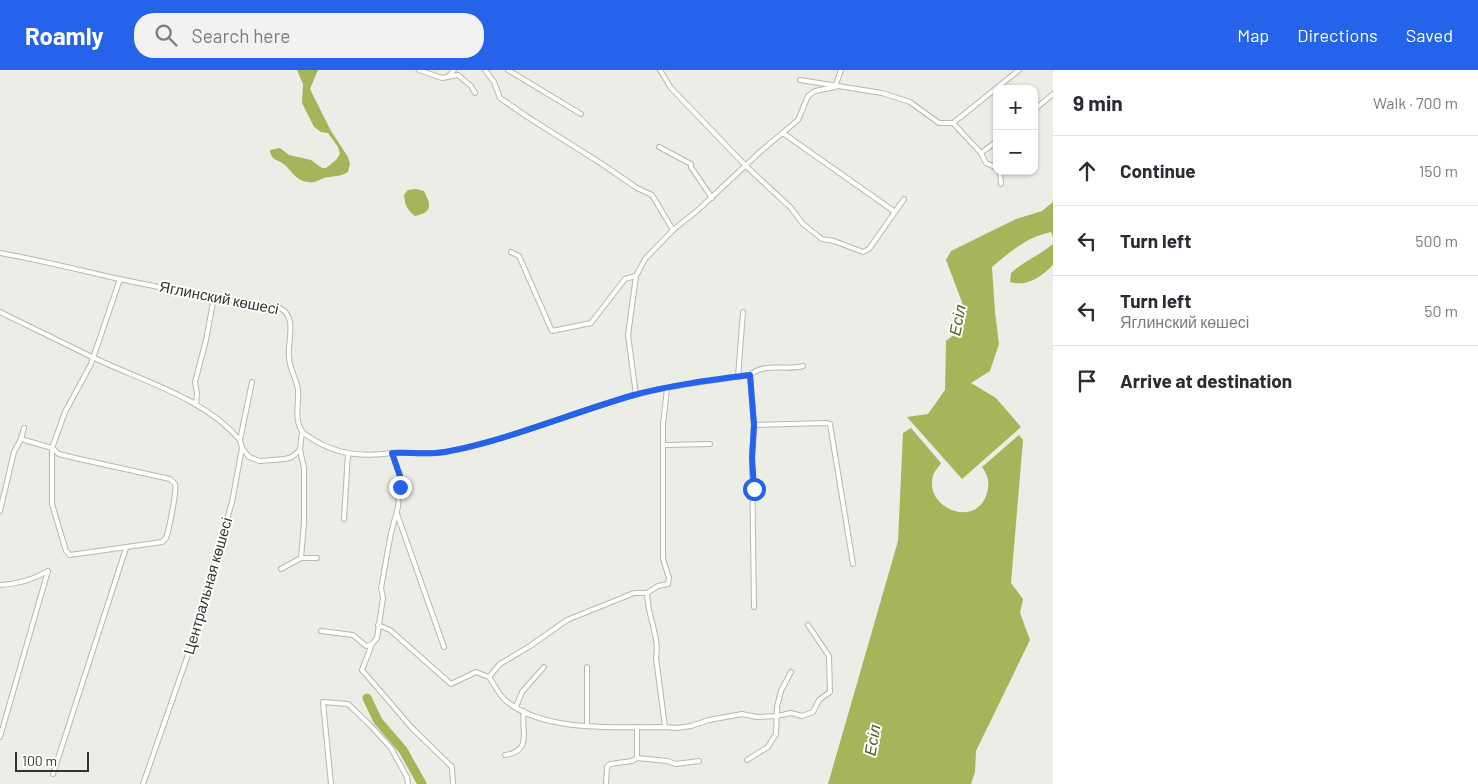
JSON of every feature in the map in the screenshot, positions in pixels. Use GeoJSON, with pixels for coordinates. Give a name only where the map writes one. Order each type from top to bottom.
{"type":"FeatureCollection","features":[{"type":"Feature","properties":{"kind":"street"},"geometry":{"type":"LineString","coordinates":[[419,70],[442,78],[458,76],[471,86],[475,93]]}},
{"type":"Feature","properties":{"kind":"street"},"geometry":{"type":"LineString","coordinates":[[448,77],[454,70]]}},
{"type":"Feature","properties":{"kind":"street"},"geometry":{"type":"LineString","coordinates":[[485,70],[494,82],[500,98],[637,188],[652,195],[672,230]]}},
{"type":"Feature","properties":{"kind":"street"},"geometry":{"type":"LineString","coordinates":[[508,70],[582,114]]}},
{"type":"Feature","properties":{"kind":"street"},"geometry":{"type":"LineString","coordinates":[[660,70],[671,88],[746,166],[791,208],[803,224],[822,239],[845,244],[862,252],[869,249],[904,199]]}},
{"type":"Feature","properties":{"kind":"street"},"geometry":{"type":"LineString","coordinates":[[835,87],[841,70]]}},
{"type":"Feature","properties":{"kind":"street"},"geometry":{"type":"LineString","coordinates":[[800,80],[882,93],[910,102],[939,123],[952,123],[1019,70]]}},
{"type":"Feature","properties":{"kind":"street"},"geometry":{"type":"LineString","coordinates":[[636,395],[628,335],[636,276],[645,259],[672,230],[712,198],[761,151],[798,120],[808,96],[814,91],[835,87]]}},
{"type":"Feature","properties":{"kind":"street"},"geometry":{"type":"LineString","coordinates":[[1038,107],[1053,94]]}},
{"type":"Feature","properties":{"kind":"street"},"geometry":{"type":"LineString","coordinates":[[952,123],[981,153],[986,163],[993,166]]}},
{"type":"Feature","properties":{"kind":"street"},"geometry":{"type":"LineString","coordinates":[[783,134],[895,212]]}},
{"type":"Feature","properties":{"kind":"street"},"geometry":{"type":"LineString","coordinates":[[981,153],[993,144]]}},
{"type":"Feature","properties":{"kind":"street"},"geometry":{"type":"LineString","coordinates":[[659,147],[691,164],[691,167],[712,198]]}},
{"type":"Feature","properties":{"kind":"street"},"geometry":{"type":"LineString","coordinates":[[1000,175],[1001,184]]}},
{"type":"Feature","properties":{"kind":"street"},"geometry":{"type":"LineString","coordinates":[[511,252],[519,256],[552,331],[591,323],[625,279],[636,276]]}},
{"type":"Feature","properties":{"kind":"street","name":"Яглинский көшесі"},"geometry":{"type":"LineString","coordinates":[[0,253],[49,262],[120,279],[285,310],[291,330],[288,358],[298,388],[298,420],[302,432]]}},
{"type":"Feature","properties":{"kind":"street"},"geometry":{"type":"LineString","coordinates":[[21,439],[52,448],[59,454],[170,479],[175,484],[176,490],[166,538],[162,542],[70,555],[66,551],[52,504],[52,448],[65,412],[91,364],[120,279]]}},
{"type":"Feature","properties":{"kind":"street"},"geometry":{"type":"LineString","coordinates":[[196,404],[198,393],[195,382],[206,340],[214,297]]}},
{"type":"Feature","properties":{"kind":"street"},"geometry":{"type":"LineString","coordinates":[[0,312],[92,357],[196,404],[220,420],[240,440]]}},
{"type":"Feature","properties":{"kind":"street"},"geometry":{"type":"LineString","coordinates":[[738,377],[743,312]]}},
{"type":"Feature","properties":{"kind":"street"},"geometry":{"type":"LineString","coordinates":[[300,558],[304,523],[304,468],[300,450],[302,432],[321,445],[348,453],[427,454],[444,452],[497,439],[636,395],[750,375],[756,370],[803,366]]}},
{"type":"Feature","properties":{"kind":"street"},"geometry":{"type":"LineString","coordinates":[[750,375],[754,425],[752,458],[754,607]]}},
{"type":"Feature","properties":{"kind":"street","name":"Центральная көшесі"},"geometry":{"type":"LineString","coordinates":[[143,784],[192,643],[232,502],[242,448],[240,440],[252,382]]}},
{"type":"Feature","properties":{"kind":"street"},"geometry":{"type":"LineString","coordinates":[[489,677],[500,664],[567,620],[634,594],[647,593],[658,586],[668,584],[670,578],[663,559],[663,424],[667,389]]}},
{"type":"Feature","properties":{"kind":"street"},"geometry":{"type":"LineString","coordinates":[[754,425],[830,424],[853,564]]}},
{"type":"Feature","properties":{"kind":"street"},"geometry":{"type":"LineString","coordinates":[[0,511],[14,452],[24,428]]}},
{"type":"Feature","properties":{"kind":"street"},"geometry":{"type":"LineString","coordinates":[[664,444],[710,444]]}},
{"type":"Feature","properties":{"kind":"street"},"geometry":{"type":"LineString","coordinates":[[242,448],[249,457],[260,461],[292,457],[300,450]]}},
{"type":"Feature","properties":{"kind":"street"},"geometry":{"type":"LineString","coordinates":[[344,519],[348,453]]}},
{"type":"Feature","properties":{"kind":"street"},"geometry":{"type":"LineString","coordinates":[[392,453],[400,476],[397,514],[391,533],[381,588],[383,598],[377,638],[372,644],[362,670],[412,728],[452,767],[453,784]]}},
{"type":"Feature","properties":{"kind":"street"},"geometry":{"type":"LineString","coordinates":[[397,514],[444,647]]}},
{"type":"Feature","properties":{"kind":"street"},"geometry":{"type":"LineString","coordinates":[[52,774],[126,548]]}},
{"type":"Feature","properties":{"kind":"street"},"geometry":{"type":"LineString","coordinates":[[280,569],[300,558],[317,558]]}},
{"type":"Feature","properties":{"kind":"street"},"geometry":{"type":"LineString","coordinates":[[0,585],[24,582],[37,578],[48,571],[0,737]]}},
{"type":"Feature","properties":{"kind":"street"},"geometry":{"type":"LineString","coordinates":[[647,593],[647,605],[657,652],[656,658],[665,727]]}},
{"type":"Feature","properties":{"kind":"street"},"geometry":{"type":"LineString","coordinates":[[378,625],[390,630],[451,684],[476,672],[489,677],[503,698],[538,718],[587,726],[677,728],[742,714],[757,717],[791,713],[802,716],[813,712],[819,700],[830,692],[829,656],[808,625]]}},
{"type":"Feature","properties":{"kind":"street"},"geometry":{"type":"LineString","coordinates":[[321,631],[353,635],[366,646],[372,644]]}},
{"type":"Feature","properties":{"kind":"street"},"geometry":{"type":"LineString","coordinates":[[516,707],[522,692],[544,667]]}},
{"type":"Feature","properties":{"kind":"street"},"geometry":{"type":"LineString","coordinates":[[587,667],[587,726]]}},
{"type":"Feature","properties":{"kind":"street"},"geometry":{"type":"LineString","coordinates":[[747,760],[768,747],[776,734],[782,691],[791,672]]}},
{"type":"Feature","properties":{"kind":"street"},"geometry":{"type":"LineString","coordinates":[[331,784],[323,702],[348,704],[370,725],[391,748],[407,777],[408,784]]}},
{"type":"Feature","properties":{"kind":"street"},"geometry":{"type":"LineString","coordinates":[[505,755],[513,754],[520,748],[526,732],[522,722],[524,711]]}},
{"type":"Feature","properties":{"kind":"street"},"geometry":{"type":"LineString","coordinates":[[637,727],[637,758]]}},
{"type":"Feature","properties":{"kind":"street"},"geometry":{"type":"LineString","coordinates":[[606,784],[607,767],[610,764],[632,761],[637,758],[667,761],[676,764],[699,761]]}},
{"type":"Feature","properties":{"kind":"water"},"geometry":{"type":"Polygon","coordinates":[[[297,70],[318,70],[310,89],[331,131],[348,157],[350,164],[346,173],[314,182],[304,181],[297,178],[285,165],[272,156],[270,150],[280,148],[289,155],[311,160],[322,168],[326,168],[340,154],[338,147],[328,133],[321,132],[314,127],[302,103],[303,84],[297,70]]]}},
{"type":"Feature","properties":{"kind":"water"},"geometry":{"type":"Polygon","coordinates":[[[408,190],[424,191],[429,207],[425,212],[415,216],[407,207],[404,195],[408,190]]]}},
{"type":"Feature","properties":{"kind":"water"},"geometry":{"type":"Polygon","coordinates":[[[1053,202],[1053,237],[1051,232],[1034,237],[1013,250],[992,267],[999,344],[990,371],[971,383],[996,398],[1021,427],[962,479],[907,417],[928,414],[945,390],[946,341],[962,328],[962,302],[946,260],[951,251],[1016,219],[1042,211],[1053,202]]]}},
{"type":"Feature","properties":{"kind":"water"},"geometry":{"type":"Polygon","coordinates":[[[1053,244],[1053,265],[1034,280],[1023,283],[1010,282],[1011,273],[1053,244]]]}},
{"type":"Feature","properties":{"kind":"water","name":"Есіл"},"geometry":{"type":"Polygon","coordinates":[[[911,428],[941,463],[933,476],[932,487],[936,497],[943,505],[952,510],[962,512],[971,511],[980,506],[986,496],[988,481],[982,467],[1019,435],[1023,440],[1011,583],[1023,599],[1020,613],[1030,640],[976,751],[975,772],[971,784],[828,784],[898,541],[903,433],[911,428]]]}},
{"type":"Feature","properties":{"kind":"waterway"},"geometry":{"type":"LineString","coordinates":[[367,698],[378,721],[403,750],[422,784]]}},
{"type":"Feature","properties":{"kind":"route"},"geometry":{"type":"LineString","coordinates":[[400,487],[400,476],[392,453],[427,454],[444,452],[497,439],[636,395],[695,383],[750,375],[752,419],[754,425],[752,458],[754,489]]}}]}
